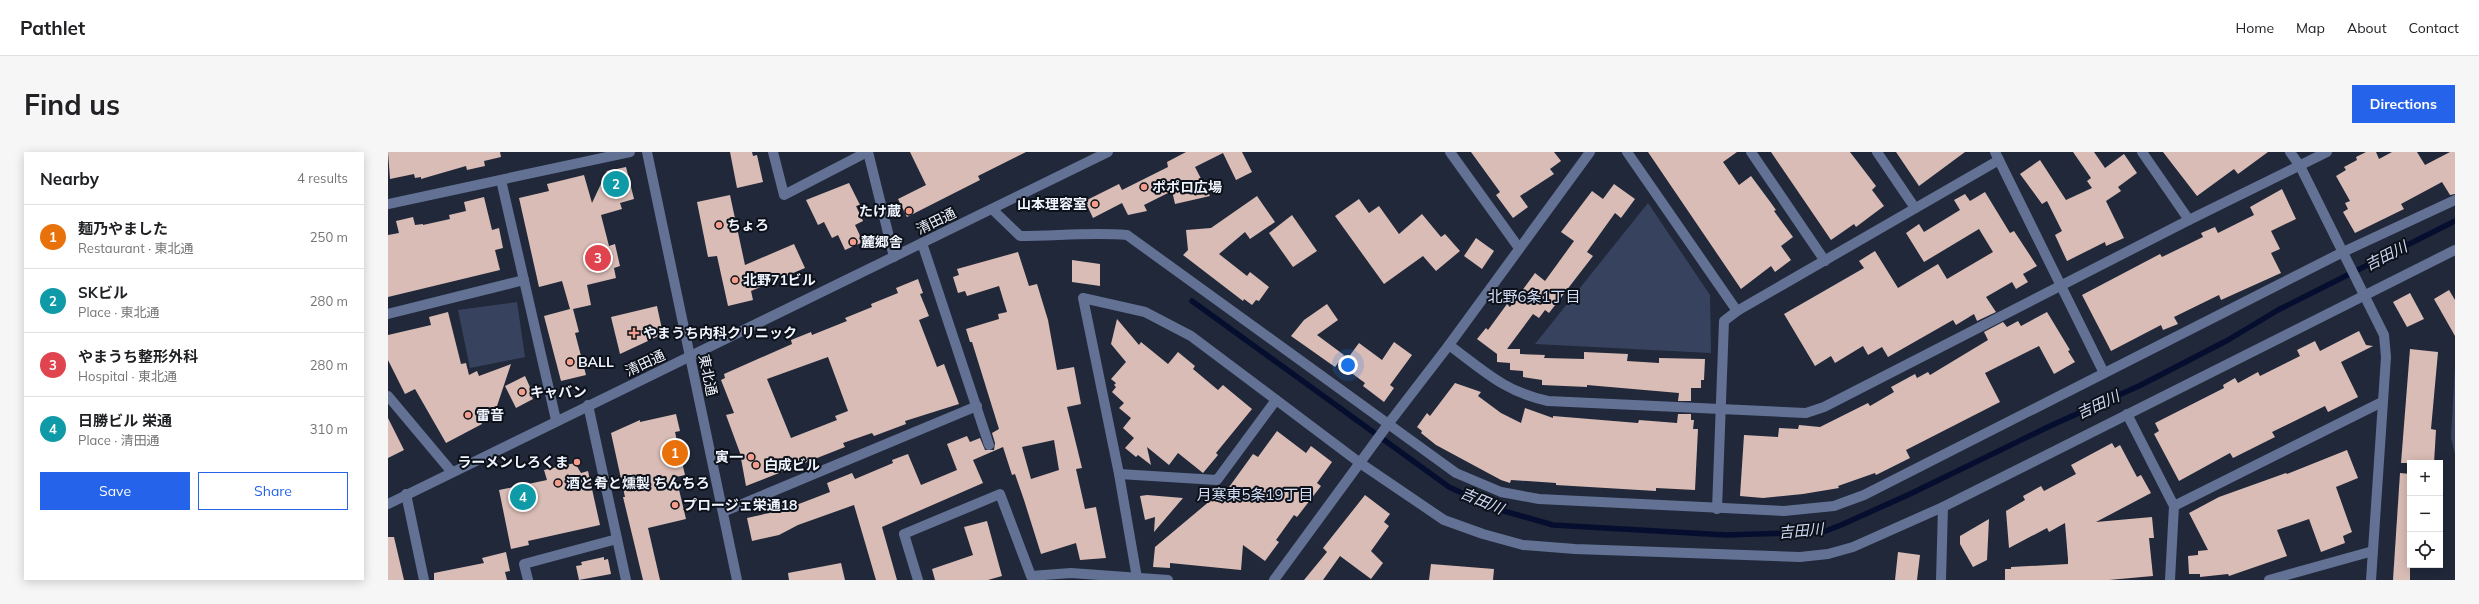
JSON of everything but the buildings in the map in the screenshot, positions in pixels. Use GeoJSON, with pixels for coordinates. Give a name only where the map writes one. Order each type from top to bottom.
{"type":"FeatureCollection","features":[{"type":"Feature","properties":{"kind":"street"},"geometry":{"type":"LineString","coordinates":[[388,204],[630,152]]}},
{"type":"Feature","properties":{"kind":"street","name":"東北通"},"geometry":{"type":"LineString","coordinates":[[647,152],[737,580]]}},
{"type":"Feature","properties":{"kind":"street"},"geometry":{"type":"LineString","coordinates":[[773,152],[784,194],[868,152],[894,257]]}},
{"type":"Feature","properties":{"kind":"street","name":"清田通"},"geometry":{"type":"LineString","coordinates":[[388,504],[451,471],[690,357],[1108,152]]}},
{"type":"Feature","properties":{"kind":"street"},"geometry":{"type":"LineString","coordinates":[[1450,152],[1519,248]]}},
{"type":"Feature","properties":{"kind":"street"},"geometry":{"type":"LineString","coordinates":[[1627,152],[1737,311]]}},
{"type":"Feature","properties":{"kind":"street"},"geometry":{"type":"LineString","coordinates":[[1752,152],[1825,261]]}},
{"type":"Feature","properties":{"kind":"street"},"geometry":{"type":"LineString","coordinates":[[1877,152],[1915,208]]}},
{"type":"Feature","properties":{"kind":"street"},"geometry":{"type":"LineString","coordinates":[[2142,152],[2189,220]]}},
{"type":"Feature","properties":{"kind":"street"},"geometry":{"type":"LineString","coordinates":[[2290,152],[2300,166],[2366,296],[2384,335],[2386,357],[2371,580]]}},
{"type":"Feature","properties":{"kind":"street"},"geometry":{"type":"LineString","coordinates":[[1449,345],[1509,390],[1548,402],[1799,413],[1824,407],[2189,220],[2327,152]]}},
{"type":"Feature","properties":{"kind":"street"},"geometry":{"type":"LineString","coordinates":[[1274,580],[1382,432],[1449,345],[1587,153]]}},
{"type":"Feature","properties":{"kind":"street"},"geometry":{"type":"LineString","coordinates":[[1717,509],[1722,409],[1724,321],[1737,311],[1915,208],[1997,156],[2062,285],[2104,373]]}},
{"type":"Feature","properties":{"kind":"street"},"geometry":{"type":"LineString","coordinates":[[501,180],[556,420]]}},
{"type":"Feature","properties":{"kind":"street"},"geometry":{"type":"LineString","coordinates":[[992,209],[1020,236],[1053,236],[1094,232],[1128,235],[1456,473],[1501,492],[1539,499],[1717,509],[1809,510],[1834,506],[1852,499],[2344,252],[2455,200]]}},
{"type":"Feature","properties":{"kind":"street"},"geometry":{"type":"LineString","coordinates":[[922,243],[990,445]]}},
{"type":"Feature","properties":{"kind":"street"},"geometry":{"type":"LineString","coordinates":[[1137,578],[1119,474],[1083,298],[1144,312],[1184,332],[1276,400],[1363,459],[1444,520],[1483,534],[1530,546],[1800,556],[1828,554],[1853,547],[1943,507],[2455,250]]}},
{"type":"Feature","properties":{"kind":"street"},"geometry":{"type":"LineString","coordinates":[[388,314],[524,280]]}},
{"type":"Feature","properties":{"kind":"street"},"geometry":{"type":"LineString","coordinates":[[388,396],[451,471]]}},
{"type":"Feature","properties":{"kind":"street"},"geometry":{"type":"LineString","coordinates":[[1119,474],[1217,480],[1276,400]]}},
{"type":"Feature","properties":{"kind":"street"},"geometry":{"type":"LineString","coordinates":[[2174,506],[2382,402]]}},
{"type":"Feature","properties":{"kind":"street"},"geometry":{"type":"LineString","coordinates":[[588,405],[626,580]]}},
{"type":"Feature","properties":{"kind":"street"},"geometry":{"type":"LineString","coordinates":[[723,512],[977,406]]}},
{"type":"Feature","properties":{"kind":"street"},"geometry":{"type":"LineString","coordinates":[[2127,414],[2174,506],[2170,580]]}},
{"type":"Feature","properties":{"kind":"street"},"geometry":{"type":"LineString","coordinates":[[406,494],[424,580]]}},
{"type":"Feature","properties":{"kind":"street"},"geometry":{"type":"LineString","coordinates":[[918,580],[904,534],[1000,494],[1031,576],[1071,572],[1168,580]]}},
{"type":"Feature","properties":{"kind":"street"},"geometry":{"type":"LineString","coordinates":[[1941,580],[1943,507]]}},
{"type":"Feature","properties":{"kind":"street"},"geometry":{"type":"LineString","coordinates":[[528,580],[524,564],[617,539]]}},
{"type":"Feature","properties":{"kind":"street"},"geometry":{"type":"LineString","coordinates":[[2269,580],[2373,551]]}},
{"type":"Feature","properties":{"kind":"shaded area"},"geometry":{"type":"Polygon","coordinates":[[[1648,203],[1710,295],[1711,353],[1535,344],[1648,203]]]}},
{"type":"Feature","properties":{"kind":"shaded area"},"geometry":{"type":"Polygon","coordinates":[[[517,302],[525,357],[470,368],[458,310],[517,302]]]}},
{"type":"Feature","properties":{"kind":"shaded area"},"geometry":{"type":"Polygon","coordinates":[[[2455,366],[2455,454],[2451,438],[2455,366]]]}},
{"type":"Feature","properties":{"kind":"waterway","name":"吉田川"},"geometry":{"type":"LineString","coordinates":[[1192,301],[1449,487],[1497,509],[1553,525],[1726,535],[1823,532],[1910,494],[2050,426],[2141,385],[2228,340],[2278,310],[2455,221]]}},
{"type":"Feature","properties":{"kind":"place","name":"SKビル"},"geometry":{"type":"Point","coordinates":[616,184]}},
{"type":"Feature","properties":{"kind":"place","name":"ポポロ広場"},"geometry":{"type":"Point","coordinates":[1144,187]}},
{"type":"Feature","properties":{"kind":"place","name":"山本理容室"},"geometry":{"type":"Point","coordinates":[1095,204]}},
{"type":"Feature","properties":{"kind":"place","name":"たけ蔵"},"geometry":{"type":"Point","coordinates":[909,211]}},
{"type":"Feature","properties":{"kind":"place","name":"ちょろ"},"geometry":{"type":"Point","coordinates":[719,225]}},
{"type":"Feature","properties":{"kind":"place","name":"麓郷舎"},"geometry":{"type":"Point","coordinates":[853,242]}},
{"type":"Feature","properties":{"kind":"place","name":"やまうち整形外科"},"geometry":{"type":"Point","coordinates":[598,258]}},
{"type":"Feature","properties":{"kind":"place","name":"北野71ビル"},"geometry":{"type":"Point","coordinates":[735,280]}},
{"type":"Feature","properties":{"kind":"place","name":"やまうち内科クリニック"},"geometry":{"type":"Point","coordinates":[634,333]}},
{"type":"Feature","properties":{"kind":"place","name":"BALL"},"geometry":{"type":"Point","coordinates":[570,362]}},
{"type":"Feature","properties":{"kind":"place","name":"キャバン"},"geometry":{"type":"Point","coordinates":[522,392]}},
{"type":"Feature","properties":{"kind":"place","name":"雷音"},"geometry":{"type":"Point","coordinates":[468,415]}},
{"type":"Feature","properties":{"kind":"place","name":"麺乃やました"},"geometry":{"type":"Point","coordinates":[675,453]}},
{"type":"Feature","properties":{"kind":"place","name":"寅一"},"geometry":{"type":"Point","coordinates":[751,457]}},
{"type":"Feature","properties":{"kind":"place","name":"ラーメンしろくま"},"geometry":{"type":"Point","coordinates":[577,462]}},
{"type":"Feature","properties":{"kind":"place","name":"白成ビル"},"geometry":{"type":"Point","coordinates":[756,465]}},
{"type":"Feature","properties":{"kind":"place","name":"酒と肴と燻製 ちんちろ"},"geometry":{"type":"Point","coordinates":[558,483]}},
{"type":"Feature","properties":{"kind":"place","name":"日勝ビル 栄通"},"geometry":{"type":"Point","coordinates":[523,497]}},
{"type":"Feature","properties":{"kind":"place","name":"プロージェ栄通18"},"geometry":{"type":"Point","coordinates":[675,505]}},
{"type":"Feature","properties":{"kind":"district","name":"北野6条1丁目"},"geometry":{"type":"Point","coordinates":[1534,297]}},
{"type":"Feature","properties":{"kind":"district","name":"月寒東5条19丁目"},"geometry":{"type":"Point","coordinates":[1255,495]}}]}
